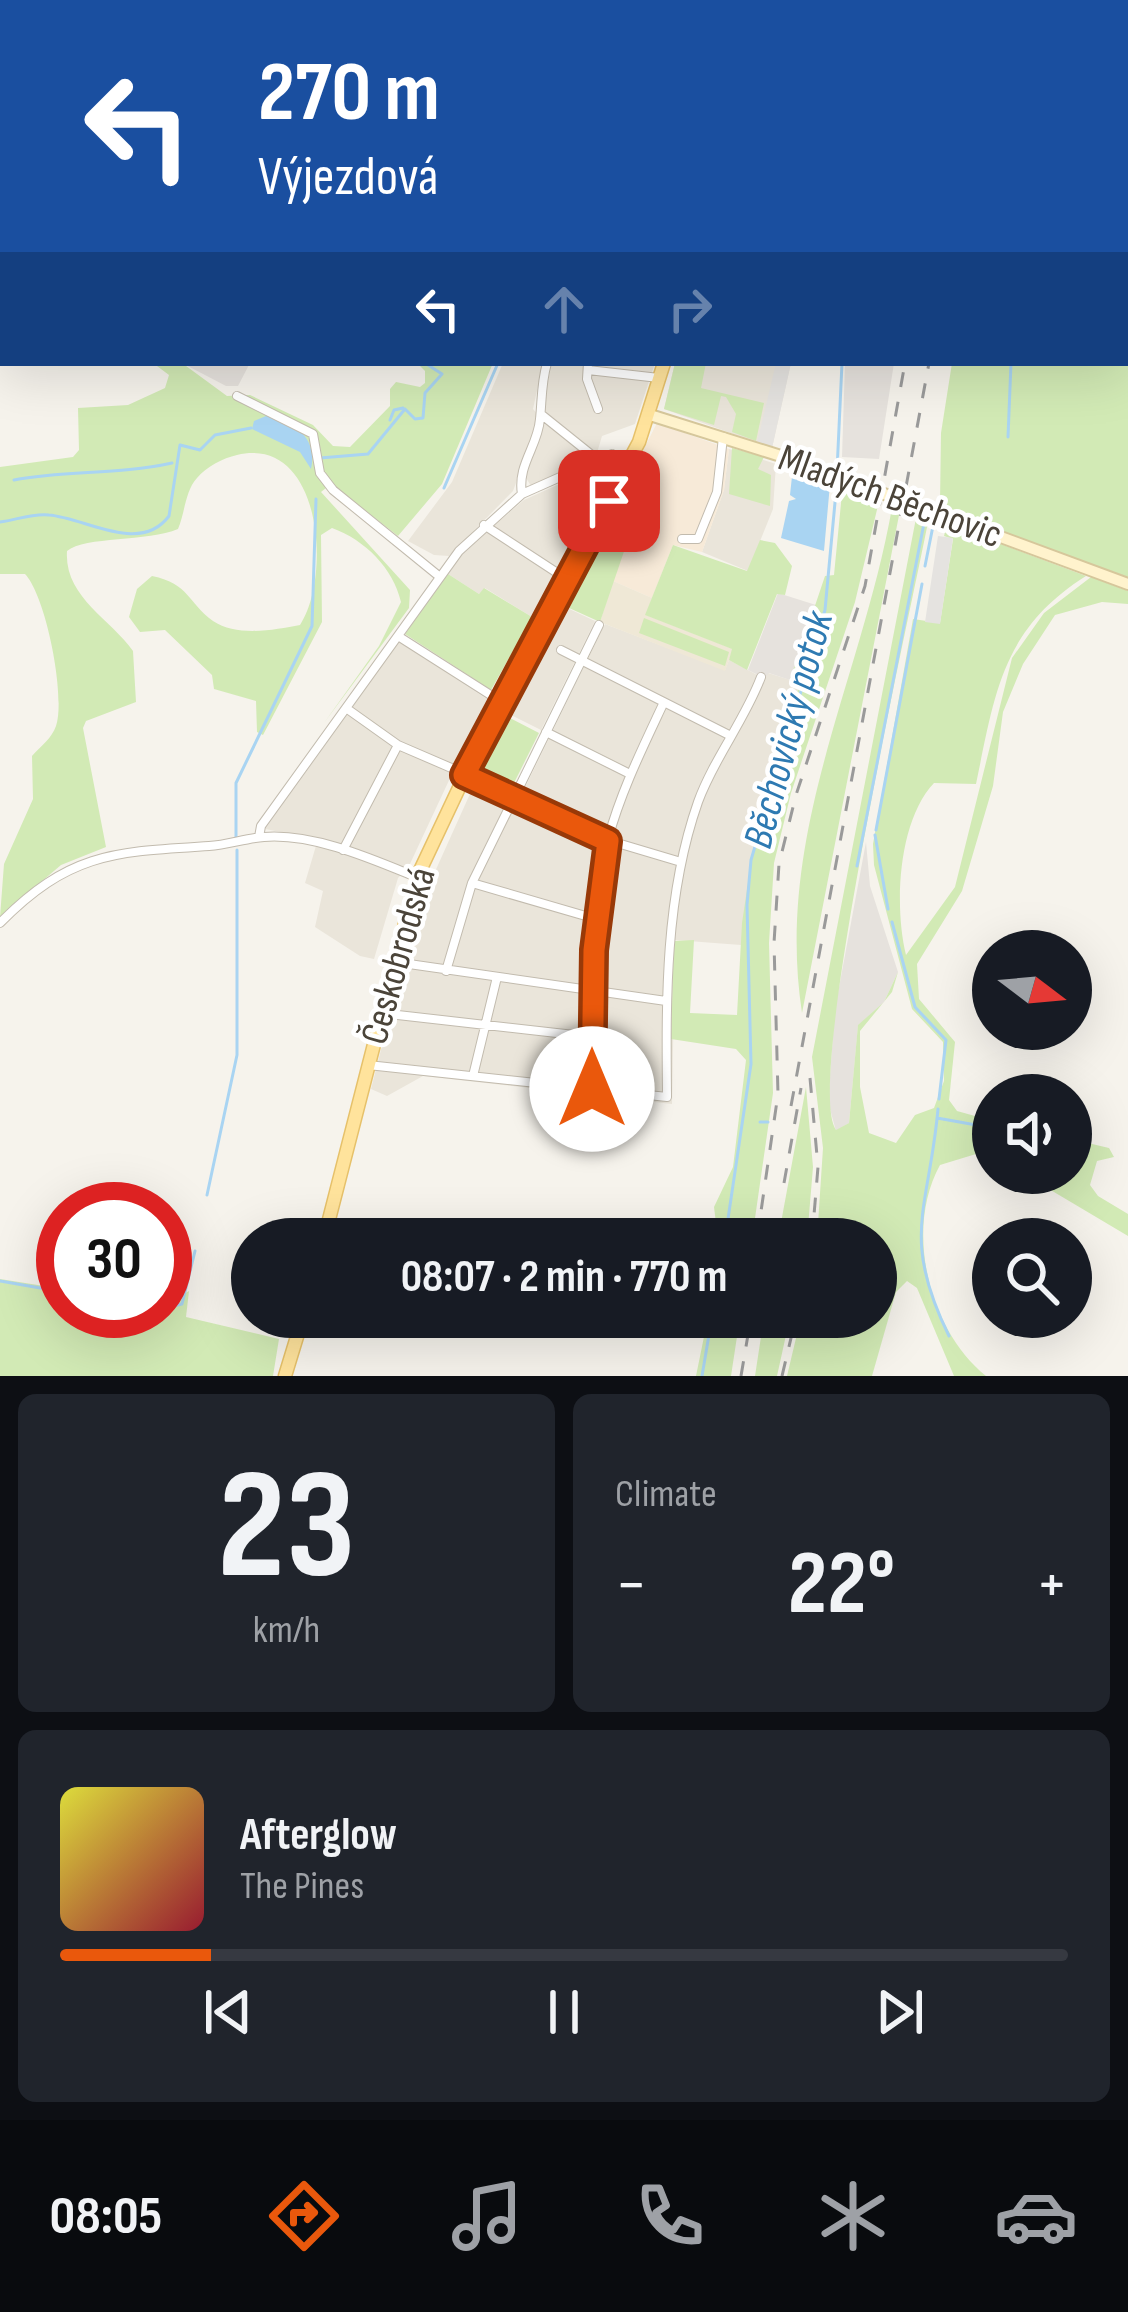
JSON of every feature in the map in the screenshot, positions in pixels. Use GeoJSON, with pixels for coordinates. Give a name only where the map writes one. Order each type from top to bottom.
{"type":"FeatureCollection","features":[{"type":"Feature","properties":{"kind":"main road","name":"Českobrodská"},"geometry":{"type":"LineString","coordinates":[[329,1218],[417,877],[460,772],[650,415],[662,370]]}},
{"type":"Feature","properties":{"kind":"main road"},"geometry":{"type":"LineString","coordinates":[[285,1376],[297,1338]]}},
{"type":"Feature","properties":{"kind":"street"},"geometry":{"type":"LineString","coordinates":[[547,366],[537,403],[542,415],[598,460]]}},
{"type":"Feature","properties":{"kind":"street"},"geometry":{"type":"LineString","coordinates":[[598,409],[588,367],[662,370]]}},
{"type":"Feature","properties":{"kind":"street"},"geometry":{"type":"LineString","coordinates":[[237,396],[310,430],[325,481],[440,577]]}},
{"type":"Feature","properties":{"kind":"street"},"geometry":{"type":"LineString","coordinates":[[522,494],[521,471],[542,415]]}},
{"type":"Feature","properties":{"kind":"street","name":"Mladých Běchovic"},"geometry":{"type":"LineString","coordinates":[[650,415],[838,476],[1128,584]]}},
{"type":"Feature","properties":{"kind":"street"},"geometry":{"type":"LineString","coordinates":[[682,539],[698,539],[711,512],[723,437]]}},
{"type":"Feature","properties":{"kind":"street"},"geometry":{"type":"LineString","coordinates":[[259,837],[440,577],[484,526],[522,494],[612,454]]}},
{"type":"Feature","properties":{"kind":"street"},"geometry":{"type":"LineString","coordinates":[[484,526],[565,578]]}},
{"type":"Feature","properties":{"kind":"street"},"geometry":{"type":"LineString","coordinates":[[446,971],[472,883],[599,625]]}},
{"type":"Feature","properties":{"kind":"street"},"geometry":{"type":"LineString","coordinates":[[398,636],[500,700]]}},
{"type":"Feature","properties":{"kind":"street"},"geometry":{"type":"LineString","coordinates":[[561,650],[731,736]]}},
{"type":"Feature","properties":{"kind":"street"},"geometry":{"type":"LineString","coordinates":[[368,1065],[667,1097],[666,1000],[680,862],[700,798],[761,678]]}},
{"type":"Feature","properties":{"kind":"street"},"geometry":{"type":"LineString","coordinates":[[592,1089],[596,919],[608,841],[630,773],[664,702]]}},
{"type":"Feature","properties":{"kind":"street"},"geometry":{"type":"LineString","coordinates":[[346,708],[398,745],[512,799],[608,841],[680,862]]}},
{"type":"Feature","properties":{"kind":"street"},"geometry":{"type":"LineString","coordinates":[[546,732],[630,773]]}},
{"type":"Feature","properties":{"kind":"street"},"geometry":{"type":"LineString","coordinates":[[343,850],[398,745]]}},
{"type":"Feature","properties":{"kind":"street"},"geometry":{"type":"LineString","coordinates":[[0,922],[44,883],[94,857],[227,845],[259,837],[343,850],[417,877]]}},
{"type":"Feature","properties":{"kind":"street"},"geometry":{"type":"LineString","coordinates":[[472,883],[596,919]]}},
{"type":"Feature","properties":{"kind":"street"},"geometry":{"type":"LineString","coordinates":[[392,961],[666,1000]]}},
{"type":"Feature","properties":{"kind":"street"},"geometry":{"type":"LineString","coordinates":[[473,1076],[497,977]]}},
{"type":"Feature","properties":{"kind":"street"},"geometry":{"type":"LineString","coordinates":[[380,1013],[592,1037]]}},
{"type":"Feature","properties":{"kind":"shaded area"},"geometry":{"type":"Polygon","coordinates":[[[188,366],[248,366],[238,386],[226,386],[188,366]]]}},
{"type":"Feature","properties":{"kind":"shaded area"},"geometry":{"type":"Polygon","coordinates":[[[502,366],[542,366],[533,409],[540,417],[513,491],[449,556],[434,555],[408,541],[452,482],[502,366]]]}},
{"type":"Feature","properties":{"kind":"shaded area"},"geometry":{"type":"Polygon","coordinates":[[[551,366],[654,366],[635,424],[602,436],[597,453],[542,409],[551,366]]]}},
{"type":"Feature","properties":{"kind":"shaded area"},"geometry":{"type":"Polygon","coordinates":[[[674,366],[790,366],[772,448],[664,409],[674,366]]]}},
{"type":"Feature","properties":{"kind":"shaded area"},"geometry":{"type":"Polygon","coordinates":[[[775,366],[790,366],[772,448],[757,443],[775,366]]]}},
{"type":"Feature","properties":{"kind":"shaded area"},"geometry":{"type":"Polygon","coordinates":[[[845,366],[894,366],[879,459],[842,457],[845,366]]]}},
{"type":"Feature","properties":{"kind":"shaded area"},"geometry":{"type":"Polygon","coordinates":[[[546,421],[588,455],[587,461],[531,486],[523,473],[546,421]]]}},
{"type":"Feature","properties":{"kind":"shaded area"},"geometry":{"type":"Polygon","coordinates":[[[657,423],[729,449],[724,490],[702,552],[673,545],[652,598],[613,581],[633,524],[648,502],[622,492],[657,423]]]}},
{"type":"Feature","properties":{"kind":"shaded area"},"geometry":{"type":"Polygon","coordinates":[[[729,449],[776,464],[773,509],[748,571],[702,552],[724,490],[729,449]]]}},
{"type":"Feature","properties":{"kind":"shaded area"},"geometry":{"type":"Polygon","coordinates":[[[577,476],[599,500],[532,617],[485,588],[479,594],[448,574],[463,552],[524,500],[577,476]]]}},
{"type":"Feature","properties":{"kind":"shaded area"},"geometry":{"type":"Polygon","coordinates":[[[938,536],[953,538],[940,624],[925,622],[938,536]]]}},
{"type":"Feature","properties":{"kind":"shaded area"},"geometry":{"type":"Polygon","coordinates":[[[613,581],[652,598],[646,615],[733,649],[725,671],[600,622],[613,581]]]}},
{"type":"Feature","properties":{"kind":"shaded area"},"geometry":{"type":"Polygon","coordinates":[[[778,593],[816,605],[790,680],[769,673],[764,678],[748,670],[778,593]]]}},
{"type":"Feature","properties":{"kind":"shaded area"},"geometry":{"type":"Polygon","coordinates":[[[563,606],[595,621],[541,730],[507,713],[563,606]]]}},
{"type":"Feature","properties":{"kind":"shaded area"},"geometry":{"type":"Polygon","coordinates":[[[605,624],[725,670],[729,660],[763,678],[768,673],[800,683],[758,816],[741,945],[675,940],[672,1104],[423,1076],[387,1096],[371,1089],[415,916],[474,785],[516,806],[605,624]]]}},
{"type":"Feature","properties":{"kind":"shaded area"},"geometry":{"type":"Polygon","coordinates":[[[399,642],[487,699],[409,866],[398,878],[374,959],[360,956],[315,927],[323,891],[305,883],[318,839],[265,829],[399,642]]]}},
{"type":"Feature","properties":{"kind":"shaded area"},"geometry":{"type":"Polygon","coordinates":[[[866,842],[870,886],[898,972],[884,1002],[858,1026],[849,1123],[836,1131],[828,1102],[835,1009],[866,842]]]}},
{"type":"Feature","properties":{"kind":"green space"},"geometry":{"type":"Polygon","coordinates":[[[157,366],[186,366],[227,396],[250,395],[313,425],[333,446],[350,447],[390,406],[390,389],[396,382],[420,387],[425,383],[420,366],[492,366],[442,484],[398,536],[331,484],[321,492],[410,590],[409,608],[324,723],[379,646],[401,602],[384,567],[344,533],[332,528],[321,535],[322,622],[263,735],[257,732],[256,701],[214,689],[212,675],[165,630],[140,632],[129,617],[137,589],[152,576],[181,589],[223,626],[256,631],[300,625],[316,575],[317,545],[303,487],[287,466],[265,455],[226,458],[193,483],[178,529],[88,543],[67,551],[73,582],[133,651],[136,702],[86,721],[83,728],[106,847],[61,865],[0,917],[4,864],[33,799],[32,756],[56,726],[58,693],[47,624],[33,586],[25,574],[0,574],[0,467],[73,457],[79,450],[78,408],[128,405],[165,388],[169,375],[157,366]]]}},
{"type":"Feature","properties":{"kind":"green space"},"geometry":{"type":"Polygon","coordinates":[[[674,366],[705,366],[701,388],[764,403],[756,441],[732,432],[736,414],[726,397],[721,396],[714,425],[664,409],[674,366]]]}},
{"type":"Feature","properties":{"kind":"green space"},"geometry":{"type":"Polygon","coordinates":[[[952,366],[1128,366],[1128,577],[946,512],[940,503],[941,433],[952,366]]]}},
{"type":"Feature","properties":{"kind":"green space"},"geometry":{"type":"Polygon","coordinates":[[[732,448],[764,457],[758,469],[771,475],[770,506],[729,494],[732,448]]]}},
{"type":"Feature","properties":{"kind":"green space"},"geometry":{"type":"Polygon","coordinates":[[[843,483],[880,497],[855,602],[791,793],[774,863],[769,943],[773,1093],[755,1218],[715,1218],[714,1207],[733,1167],[746,1060],[736,1049],[671,1039],[674,941],[694,940],[690,1013],[737,1015],[742,923],[758,816],[800,683],[790,680],[825,576],[834,575],[843,483]]]}},
{"type":"Feature","properties":{"kind":"green space"},"geometry":{"type":"Polygon","coordinates":[[[622,492],[648,502],[645,525],[633,525],[600,622],[558,603],[622,492]]]}},
{"type":"Feature","properties":{"kind":"green space"},"geometry":{"type":"Polygon","coordinates":[[[893,502],[901,505],[802,1013],[797,946],[800,881],[811,818],[893,502]]]}},
{"type":"Feature","properties":{"kind":"green space"},"geometry":{"type":"Polygon","coordinates":[[[917,513],[929,517],[864,838],[834,1027],[830,1094],[836,1130],[849,1123],[858,1025],[883,1003],[860,1031],[860,1087],[869,1133],[896,1143],[915,1115],[934,1108],[944,1081],[943,1042],[912,1009],[874,865],[873,844],[913,619],[940,623],[953,539],[944,536],[947,524],[1086,576],[1058,596],[1019,641],[997,692],[976,784],[934,783],[922,799],[902,865],[900,913],[906,955],[955,887],[1012,658],[1044,613],[1091,577],[1128,591],[1128,604],[1102,602],[1055,615],[1023,664],[1003,712],[993,786],[962,891],[917,964],[919,999],[955,1042],[949,1100],[957,1111],[972,1115],[972,1155],[940,1165],[929,1191],[924,1219],[928,1278],[950,1333],[986,1376],[954,1376],[917,1288],[907,1281],[897,1291],[897,1218],[818,1218],[823,1148],[812,1057],[917,513]]]}},
{"type":"Feature","properties":{"kind":"green space"},"geometry":{"type":"Polygon","coordinates":[[[760,540],[775,543],[792,566],[785,595],[777,594],[747,670],[729,660],[732,649],[645,615],[673,545],[747,571],[760,540]]]}},
{"type":"Feature","properties":{"kind":"green space"},"geometry":{"type":"Polygon","coordinates":[[[448,574],[479,594],[484,588],[532,617],[491,690],[405,634],[448,574]]]}},
{"type":"Feature","properties":{"kind":"green space"},"geometry":{"type":"Polygon","coordinates":[[[644,618],[729,652],[725,666],[639,633],[644,618]]]}},
{"type":"Feature","properties":{"kind":"green space"},"geometry":{"type":"Polygon","coordinates":[[[504,715],[539,733],[509,793],[476,776],[504,715]]]}},
{"type":"Feature","properties":{"kind":"green space"},"geometry":{"type":"Polygon","coordinates":[[[806,1087],[813,1167],[809,1218],[782,1218],[806,1087]]]}},
{"type":"Feature","properties":{"kind":"green space"},"geometry":{"type":"Polygon","coordinates":[[[1092,1144],[1109,1148],[1114,1157],[1097,1161],[1092,1178],[1092,1144]]]}},
{"type":"Feature","properties":{"kind":"green space"},"geometry":{"type":"Polygon","coordinates":[[[1092,1188],[1128,1214],[1128,1236],[1057,1194],[1092,1194],[1092,1188]]]}},
{"type":"Feature","properties":{"kind":"green space"},"geometry":{"type":"Polygon","coordinates":[[[0,1279],[36,1285],[36,1338],[192,1338],[192,1318],[231,1328],[231,1338],[279,1339],[273,1376],[0,1376],[0,1279]]]}},
{"type":"Feature","properties":{"kind":"green space"},"geometry":{"type":"Polygon","coordinates":[[[704,1338],[737,1338],[731,1376],[696,1376],[704,1338]]]}},
{"type":"Feature","properties":{"kind":"green space"},"geometry":{"type":"Polygon","coordinates":[[[761,1338],[785,1338],[777,1376],[755,1376],[761,1338]]]}},
{"type":"Feature","properties":{"kind":"green space"},"geometry":{"type":"Polygon","coordinates":[[[796,1338],[883,1338],[872,1376],[787,1376],[796,1338]]]}},
{"type":"Feature","properties":{"kind":"water"},"geometry":{"type":"Polygon","coordinates":[[[266,416],[302,433],[311,448],[311,469],[300,452],[252,429],[254,421],[266,416]]]}},
{"type":"Feature","properties":{"kind":"water"},"geometry":{"type":"Polygon","coordinates":[[[793,467],[830,484],[824,551],[781,538],[789,501],[796,499],[790,495],[793,467]]]}},
{"type":"Feature","properties":{"kind":"waterway"},"geometry":{"type":"LineString","coordinates":[[320,458],[368,454],[405,409],[415,419],[423,418],[425,393],[442,374],[430,366]]}},
{"type":"Feature","properties":{"kind":"waterway"},"geometry":{"type":"LineString","coordinates":[[444,488],[497,366]]}},
{"type":"Feature","properties":{"kind":"waterway","name":"Běchovický potok"},"geometry":{"type":"LineString","coordinates":[[837,471],[842,366]]}},
{"type":"Feature","properties":{"kind":"waterway"},"geometry":{"type":"LineString","coordinates":[[1008,437],[1011,366]]}},
{"type":"Feature","properties":{"kind":"waterway"},"geometry":{"type":"LineString","coordinates":[[390,420],[394,410],[403,408]]}},
{"type":"Feature","properties":{"kind":"waterway"},"geometry":{"type":"LineString","coordinates":[[0,522],[49,515],[112,531],[143,533],[169,516],[180,445],[200,450],[215,435],[251,428]]}},
{"type":"Feature","properties":{"kind":"waterway"},"geometry":{"type":"LineString","coordinates":[[14,480],[172,463]]}},
{"type":"Feature","properties":{"kind":"waterway","name":"Běchovický potok"},"geometry":{"type":"LineString","coordinates":[[728,1218],[751,1064],[747,905],[751,860],[825,610],[837,481]]}},
{"type":"Feature","properties":{"kind":"waterway"},"geometry":{"type":"LineString","coordinates":[[838,483],[855,490]]}},
{"type":"Feature","properties":{"kind":"waterway"},"geometry":{"type":"LineString","coordinates":[[862,492],[875,497]]}},
{"type":"Feature","properties":{"kind":"waterway"},"geometry":{"type":"LineString","coordinates":[[236,837],[236,783],[312,626],[316,499]]}},
{"type":"Feature","properties":{"kind":"waterway"},"geometry":{"type":"LineString","coordinates":[[857,866],[925,518]]}},
{"type":"Feature","properties":{"kind":"waterway"},"geometry":{"type":"LineString","coordinates":[[925,566],[933,526]]}},
{"type":"Feature","properties":{"kind":"waterway"},"geometry":{"type":"LineString","coordinates":[[876,830],[922,584]]}},
{"type":"Feature","properties":{"kind":"waterway"},"geometry":{"type":"LineString","coordinates":[[875,835],[888,909]]}},
{"type":"Feature","properties":{"kind":"waterway"},"geometry":{"type":"LineString","coordinates":[[207,1195],[237,1055],[237,850]]}},
{"type":"Feature","properties":{"kind":"waterway"},"geometry":{"type":"LineString","coordinates":[[892,922],[915,1007],[946,1040],[939,1099]]}},
{"type":"Feature","properties":{"kind":"waterway"},"geometry":{"type":"LineString","coordinates":[[938,1109],[922,1247],[925,1273],[949,1336]]}},
{"type":"Feature","properties":{"kind":"waterway"},"geometry":{"type":"LineString","coordinates":[[937,1118],[972,1124]]}},
{"type":"Feature","properties":{"kind":"waterway"},"geometry":{"type":"LineString","coordinates":[[760,1122],[768,1122]]}},
{"type":"Feature","properties":{"kind":"waterway"},"geometry":{"type":"LineString","coordinates":[[192,1263],[195,1251]]}},
{"type":"Feature","properties":{"kind":"waterway"},"geometry":{"type":"LineString","coordinates":[[0,1281],[36,1287]]}},
{"type":"Feature","properties":{"kind":"waterway","name":"Běchovický potok"},"geometry":{"type":"LineString","coordinates":[[702,1376],[708,1338]]}},
{"type":"Feature","properties":{"kind":"railway"},"geometry":{"type":"LineString","coordinates":[[760,1218],[778,1094],[774,943],[779,864],[796,795],[865,586],[904,366]]}},
{"type":"Feature","properties":{"kind":"railway"},"geometry":{"type":"LineString","coordinates":[[791,1106],[928,366]]}},
{"type":"Feature","properties":{"kind":"railway"},"geometry":{"type":"LineString","coordinates":[[810,1078],[818,1167],[814,1218]]}},
{"type":"Feature","properties":{"kind":"railway"},"geometry":{"type":"LineString","coordinates":[[784,1183],[801,1088]]}},
{"type":"Feature","properties":{"kind":"railway"},"geometry":{"type":"LineString","coordinates":[[741,1376],[747,1338]]}},
{"type":"Feature","properties":{"kind":"railway"},"geometry":{"type":"LineString","coordinates":[[782,1376],[791,1338]]}},
{"type":"Feature","properties":{"kind":"route"},"geometry":{"type":"LineString","coordinates":[[592,1089],[594,950],[608,841],[464,775],[609,501]]}}]}
